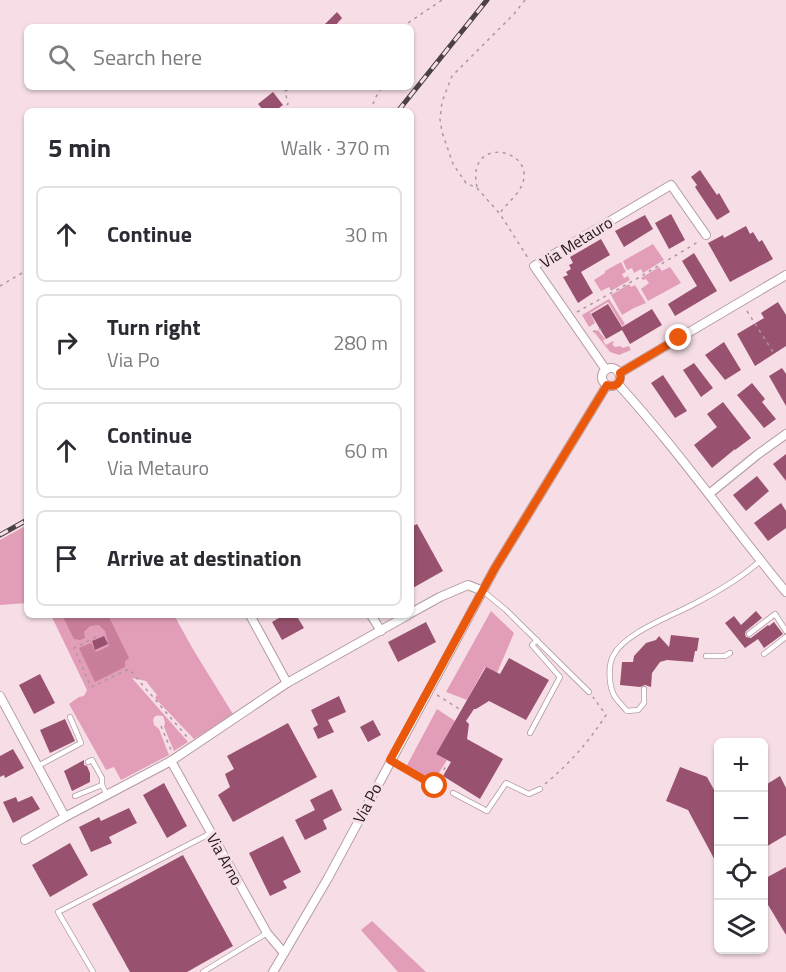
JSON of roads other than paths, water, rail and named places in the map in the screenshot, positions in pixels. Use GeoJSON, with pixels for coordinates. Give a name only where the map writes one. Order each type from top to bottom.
{"type":"FeatureCollection","features":[{"type":"Feature","properties":{"kind":"street","name":"Via Metauro"},"geometry":{"type":"LineString","coordinates":[[606,370],[534,266],[671,185],[706,235]]}},
{"type":"Feature","properties":{"kind":"street"},"geometry":{"type":"LineString","coordinates":[[620,373],[786,275]]}},
{"type":"Feature","properties":{"kind":"street"},"geometry":{"type":"LineString","coordinates":[[615,369],[620,373],[621,379],[618,384],[612,386],[607,385],[602,378],[606,370],[615,369]]}},
{"type":"Feature","properties":{"kind":"street"},"geometry":{"type":"LineString","coordinates":[[618,384],[786,592]]}},
{"type":"Feature","properties":{"kind":"street","name":"Via Po"},"geometry":{"type":"LineString","coordinates":[[273,972],[328,878],[495,568],[607,385]]}},
{"type":"Feature","properties":{"kind":"street"},"geometry":{"type":"LineString","coordinates":[[709,494],[786,434]]}},
{"type":"Feature","properties":{"kind":"street"},"geometry":{"type":"LineString","coordinates":[[414,612],[468,585],[483,591]]}},
{"type":"Feature","properties":{"kind":"street"},"geometry":{"type":"LineString","coordinates":[[252,618],[287,683]]}},
{"type":"Feature","properties":{"kind":"street"},"geometry":{"type":"LineString","coordinates":[[374,618],[381,631]]}},
{"type":"Feature","properties":{"kind":"street"},"geometry":{"type":"LineString","coordinates":[[25,840],[173,760],[287,683],[403,618]]}},
{"type":"Feature","properties":{"kind":"street"},"geometry":{"type":"LineString","coordinates":[[0,696],[65,817]]}},
{"type":"Feature","properties":{"kind":"street","name":"Via Arno"},"geometry":{"type":"LineString","coordinates":[[173,760],[267,933],[284,953]]}},
{"type":"Feature","properties":{"kind":"lane"},"geometry":{"type":"LineString","coordinates":[[644,689],[644,703],[638,710],[627,711],[613,694],[609,673],[612,657],[621,645],[646,628],[694,604],[749,571],[760,561]]}},
{"type":"Feature","properties":{"kind":"lane"},"geometry":{"type":"LineString","coordinates":[[483,591],[506,610],[589,692]]}},
{"type":"Feature","properties":{"kind":"lane"},"geometry":{"type":"LineString","coordinates":[[749,634],[775,614],[786,631]]}},
{"type":"Feature","properties":{"kind":"lane"},"geometry":{"type":"LineString","coordinates":[[764,654],[786,637]]}},
{"type":"Feature","properties":{"kind":"lane"},"geometry":{"type":"LineString","coordinates":[[531,733],[560,677],[532,645],[537,640]]}},
{"type":"Feature","properties":{"kind":"lane"},"geometry":{"type":"LineString","coordinates":[[706,656],[725,656],[730,653]]}},
{"type":"Feature","properties":{"kind":"lane"},"geometry":{"type":"LineString","coordinates":[[38,766],[81,743],[70,717]]}},
{"type":"Feature","properties":{"kind":"lane"},"geometry":{"type":"LineString","coordinates":[[88,762],[92,760],[102,778],[102,785],[107,795]]}},
{"type":"Feature","properties":{"kind":"lane"},"geometry":{"type":"LineString","coordinates":[[453,793],[487,811],[506,783],[529,794],[540,789]]}},
{"type":"Feature","properties":{"kind":"lane"},"geometry":{"type":"LineString","coordinates":[[75,796],[102,785]]}},
{"type":"Feature","properties":{"kind":"lane"},"geometry":{"type":"LineString","coordinates":[[93,972],[58,912],[211,833]]}},
{"type":"Feature","properties":{"kind":"lane"},"geometry":{"type":"LineString","coordinates":[[203,972],[267,933]]}},
{"type":"Feature","properties":{"kind":"railway"},"geometry":{"type":"LineString","coordinates":[[400,108],[487,0]]}},
{"type":"Feature","properties":{"kind":"railway"},"geometry":{"type":"LineString","coordinates":[[0,535],[24,522]]}}]}
